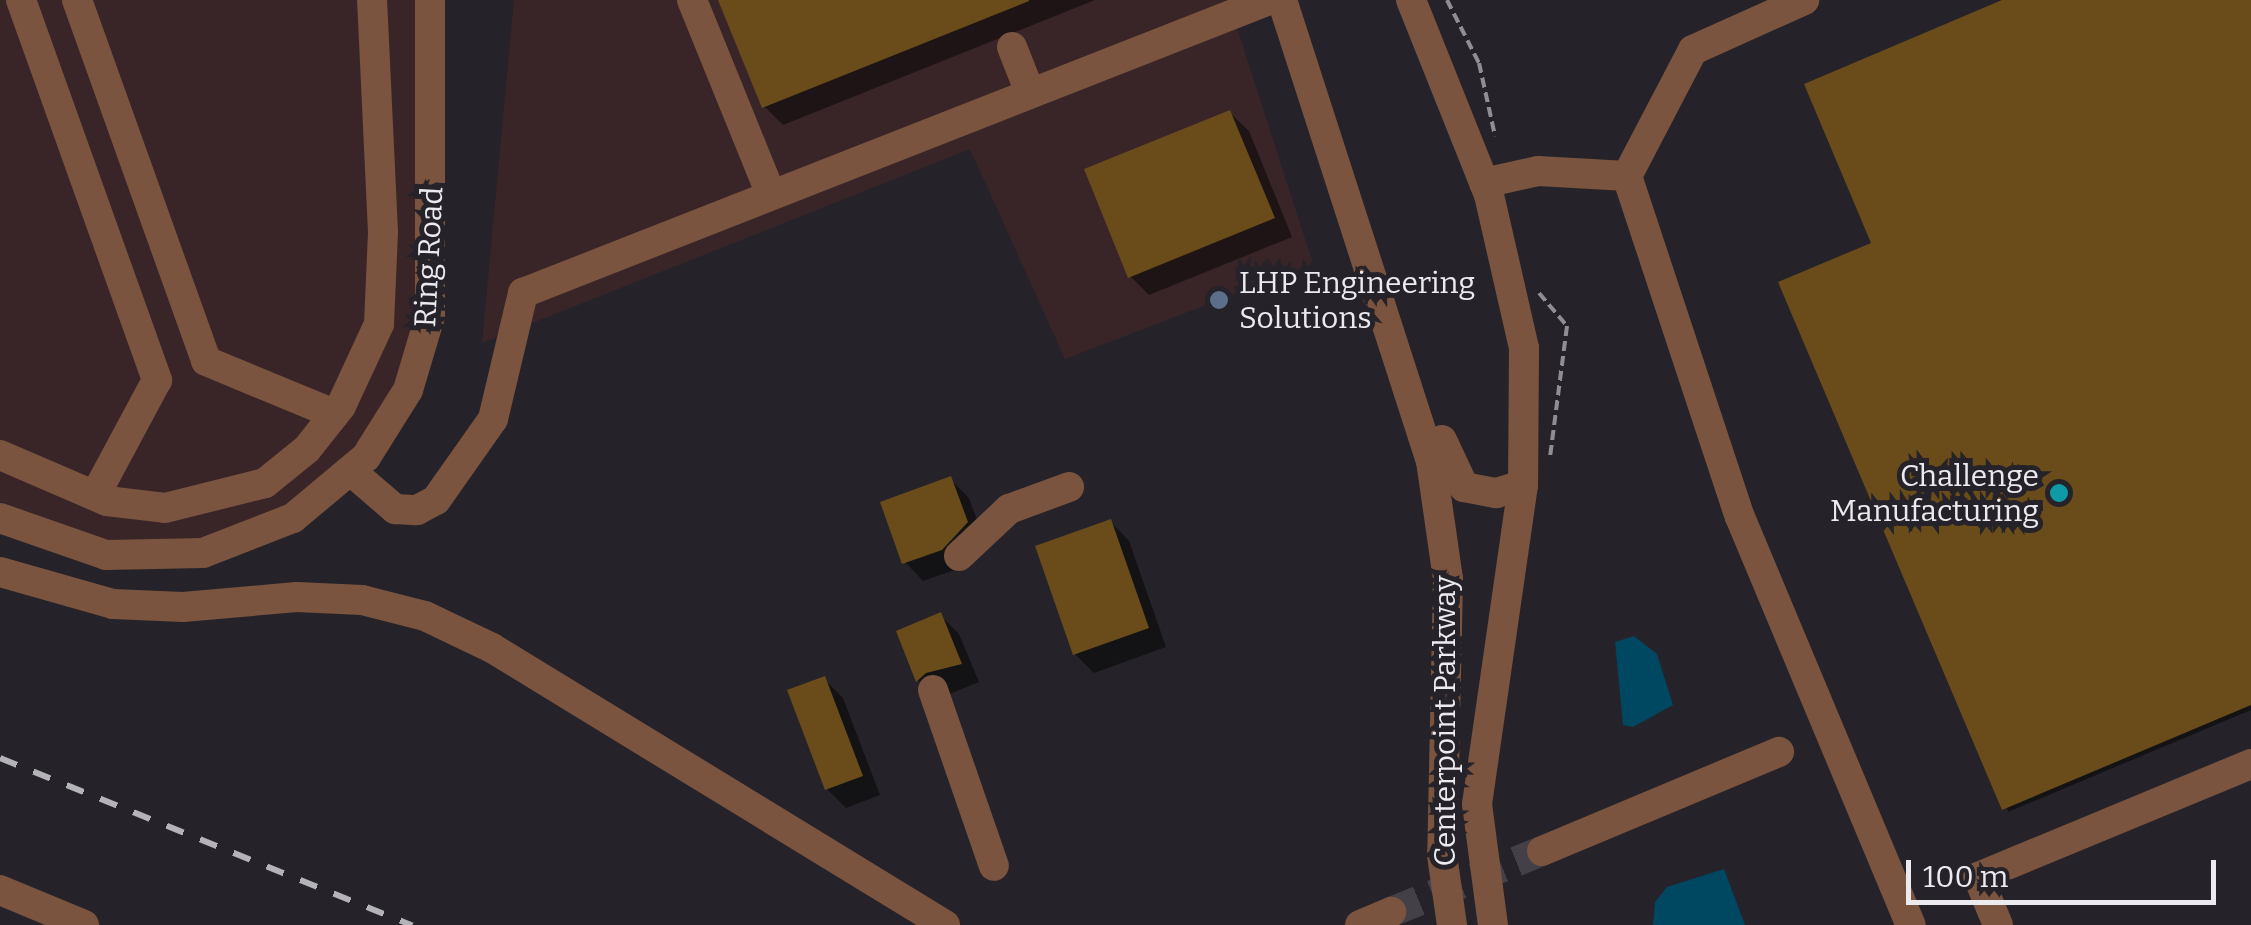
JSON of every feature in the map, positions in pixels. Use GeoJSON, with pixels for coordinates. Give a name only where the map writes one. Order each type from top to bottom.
{"type":"FeatureCollection","features":[{"type":"Feature","properties":{"kind":"street"},"geometry":{"type":"LineString","coordinates":[[21,0],[157,380],[96,494]]}},
{"type":"Feature","properties":{"kind":"street"},"geometry":{"type":"LineString","coordinates":[[77,0],[206,361],[334,414]]}},
{"type":"Feature","properties":{"kind":"street"},"geometry":{"type":"LineString","coordinates":[[0,455],[96,494],[165,508],[216,501],[265,484],[307,449],[334,414],[379,324],[380,161],[372,0]]}},
{"type":"Feature","properties":{"kind":"street","name":"Ring Road"},"geometry":{"type":"LineString","coordinates":[[0,518],[106,555],[184,556],[276,528],[352,472],[400,408],[427,335],[434,273],[430,0]]}},
{"type":"Feature","properties":{"kind":"street"},"geometry":{"type":"LineString","coordinates":[[692,0],[771,195]]}},
{"type":"Feature","properties":{"kind":"street"},"geometry":{"type":"LineString","coordinates":[[352,472],[395,508],[417,510],[436,500],[493,419],[523,294],[1029,90],[1269,0]]}},
{"type":"Feature","properties":{"kind":"street","name":"Centerpoint Parkway"},"geometry":{"type":"LineString","coordinates":[[1282,0],[1412,396],[1440,519],[1449,637],[1442,856],[1452,925]]}},
{"type":"Feature","properties":{"kind":"street","name":"Centerpoint Parkway"},"geometry":{"type":"LineString","coordinates":[[1412,0],[1484,182],[1524,348],[1524,485],[1478,804],[1493,925]]}},
{"type":"Feature","properties":{"kind":"street"},"geometry":{"type":"LineString","coordinates":[[1804,0],[1693,50],[1627,176],[1740,518],[1910,925]]}},
{"type":"Feature","properties":{"kind":"street"},"geometry":{"type":"LineString","coordinates":[[1012,47],[1029,90]]}},
{"type":"Feature","properties":{"kind":"street"},"geometry":{"type":"LineString","coordinates":[[380,161],[432,160]]}},
{"type":"Feature","properties":{"kind":"street"},"geometry":{"type":"LineString","coordinates":[[1484,182],[1538,171],[1627,176]]}},
{"type":"Feature","properties":{"kind":"street"},"geometry":{"type":"LineString","coordinates":[[1346,191],[1382,254],[1452,472],[1464,487],[1480,492],[1524,485]]}},
{"type":"Feature","properties":{"kind":"street"},"geometry":{"type":"LineString","coordinates":[[959,556],[1009,510],[1069,486]]}},
{"type":"Feature","properties":{"kind":"street"},"geometry":{"type":"LineString","coordinates":[[0,572],[112,604],[183,607],[297,597],[362,600],[425,616],[492,648],[945,925]]}},
{"type":"Feature","properties":{"kind":"street"},"geometry":{"type":"LineString","coordinates":[[934,690],[994,866]]}},
{"type":"Feature","properties":{"kind":"street"},"geometry":{"type":"LineString","coordinates":[[1542,851],[1780,752]]}},
{"type":"Feature","properties":{"kind":"street"},"geometry":{"type":"LineString","coordinates":[[1998,925],[1978,877],[2251,764]]}},
{"type":"Feature","properties":{"kind":"street"},"geometry":{"type":"LineString","coordinates":[[0,890],[84,925]]}},
{"type":"Feature","properties":{"kind":"street"},"geometry":{"type":"LineString","coordinates":[[1360,925],[1391,912]]}},
{"type":"Feature","properties":{"kind":"path"},"geometry":{"type":"LineString","coordinates":[[1447,0],[1479,63],[1495,136]]}},
{"type":"Feature","properties":{"kind":"shaded area"},"geometry":{"type":"Polygon","coordinates":[[[0,0],[416,0],[416,311],[397,378],[367,433],[303,500],[223,534],[158,545],[101,539],[0,502],[0,0]]]}},
{"type":"Feature","properties":{"kind":"shaded area"},"geometry":{"type":"Polygon","coordinates":[[[514,0],[1228,0],[1313,264],[1065,359],[970,149],[482,343],[514,0]]]}},
{"type":"Feature","properties":{"kind":"water"},"geometry":{"type":"Polygon","coordinates":[[[1634,636],[1657,654],[1673,705],[1633,727],[1623,725],[1615,642],[1634,636]]]}},
{"type":"Feature","properties":{"kind":"water"},"geometry":{"type":"Polygon","coordinates":[[[1724,869],[1745,925],[1653,925],[1655,902],[1667,887],[1724,869]]]}},
{"type":"Feature","properties":{"kind":"building"},"geometry":{"type":"Polygon","coordinates":[[[718,0],[1029,0],[1029,1],[762,108],[718,0]]]}},
{"type":"Feature","properties":{"kind":"building","name":"Challenge Manufacturing"},"geometry":{"type":"Polygon","coordinates":[[[2002,0],[2251,0],[2251,705],[2002,810],[1778,282],[1871,243],[1804,84],[2002,0]]]}},
{"type":"Feature","properties":{"kind":"building"},"geometry":{"type":"Polygon","coordinates":[[[1230,110],[1275,218],[1128,278],[1084,169],[1230,110]]]}},
{"type":"Feature","properties":{"kind":"building"},"geometry":{"type":"Polygon","coordinates":[[[951,476],[968,522],[942,550],[902,564],[880,502],[951,476]]]}},
{"type":"Feature","properties":{"kind":"building"},"geometry":{"type":"Polygon","coordinates":[[[1111,519],[1149,628],[1073,655],[1035,546],[1111,519]]]}},
{"type":"Feature","properties":{"kind":"building"},"geometry":{"type":"Polygon","coordinates":[[[941,612],[962,664],[926,673],[916,682],[896,631],[941,612]]]}},
{"type":"Feature","properties":{"kind":"building"},"geometry":{"type":"Polygon","coordinates":[[[825,676],[863,776],[825,790],[787,690],[825,676]]]}},
{"type":"Feature","properties":{"kind":"tunnel"},"geometry":{"type":"LineString","coordinates":[[1391,912],[1542,851]]}},
{"type":"Feature","properties":{"kind":"railway"},"geometry":{"type":"LineString","coordinates":[[0,758],[412,925]]}},
{"type":"Feature","properties":{"kind":"place","name":"LHP Engineering Solutions"},"geometry":{"type":"Point","coordinates":[1219,300]}},
{"type":"Feature","properties":{"kind":"place","name":"Challenge Manufacturing"},"geometry":{"type":"Point","coordinates":[2059,493]}}]}
